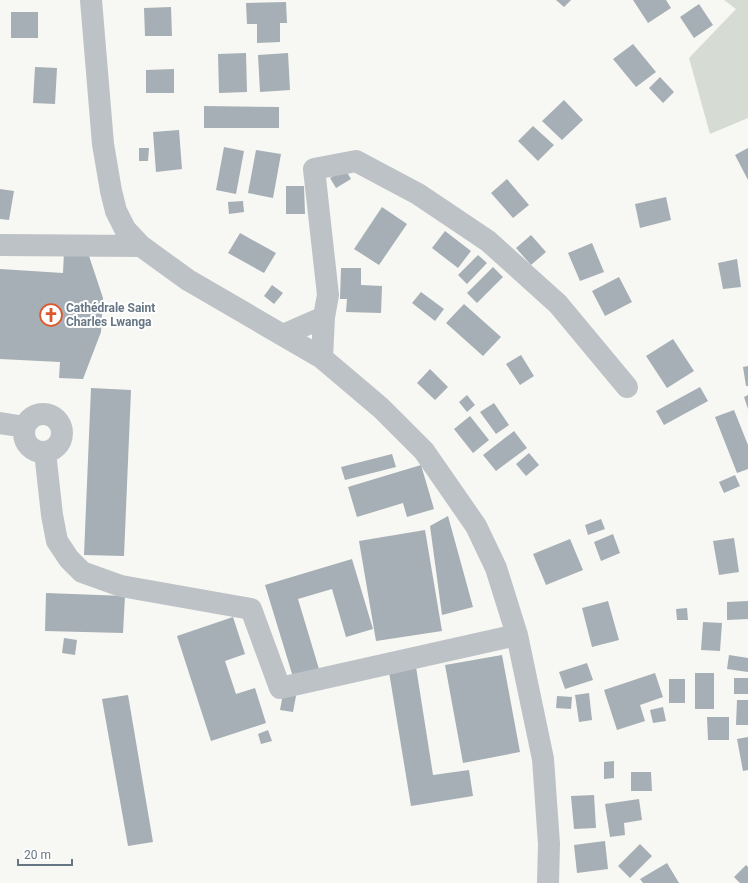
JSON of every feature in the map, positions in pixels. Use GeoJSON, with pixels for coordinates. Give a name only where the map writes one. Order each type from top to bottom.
{"type":"FeatureCollection","features":[{"type":"Feature","properties":{"kind":"street"},"geometry":{"type":"LineString","coordinates":[[91,0],[103,144],[116,211],[125,229],[141,246],[188,280],[322,358],[381,408],[424,451],[476,526],[496,568],[517,635],[543,759],[549,844],[548,883]]}},
{"type":"Feature","properties":{"kind":"street"},"geometry":{"type":"LineString","coordinates":[[322,358],[324,317],[328,295],[314,169],[356,161],[418,194],[488,242],[558,304],[627,387]]}},
{"type":"Feature","properties":{"kind":"street"},"geometry":{"type":"LineString","coordinates":[[0,245],[141,246]]}},
{"type":"Feature","properties":{"kind":"street"},"geometry":{"type":"LineString","coordinates":[[283,334],[324,317]]}},
{"type":"Feature","properties":{"kind":"street"},"geometry":{"type":"LineString","coordinates":[[42,414],[55,419],[60,424],[62,431],[57,445],[52,450],[45,452],[37,451],[26,442],[24,434],[25,427],[29,421],[42,414]]}},
{"type":"Feature","properties":{"kind":"street"},"geometry":{"type":"LineString","coordinates":[[0,423],[25,427]]}},
{"type":"Feature","properties":{"kind":"street"},"geometry":{"type":"LineString","coordinates":[[45,452],[52,515],[57,541],[69,559],[82,572],[121,586],[251,609],[280,688],[517,635]]}},
{"type":"Feature","properties":{"kind":"shaded area"},"geometry":{"type":"Polygon","coordinates":[[[724,0],[748,0],[748,118],[710,134],[689,58],[736,9],[724,0]]]}},
{"type":"Feature","properties":{"kind":"building"},"geometry":{"type":"Polygon","coordinates":[[[556,0],[571,0],[564,7],[556,0]]]}},
{"type":"Feature","properties":{"kind":"building"},"geometry":{"type":"Polygon","coordinates":[[[633,0],[666,0],[671,8],[648,23],[633,0]]]}},
{"type":"Feature","properties":{"kind":"building"},"geometry":{"type":"Polygon","coordinates":[[[286,2],[287,23],[280,23],[280,42],[257,43],[257,24],[247,24],[246,3],[286,2]]]}},
{"type":"Feature","properties":{"kind":"building"},"geometry":{"type":"Polygon","coordinates":[[[699,4],[713,25],[694,38],[680,17],[699,4]]]}},
{"type":"Feature","properties":{"kind":"building"},"geometry":{"type":"Polygon","coordinates":[[[171,7],[172,36],[145,36],[144,8],[171,7]]]}},
{"type":"Feature","properties":{"kind":"building"},"geometry":{"type":"Polygon","coordinates":[[[11,12],[38,12],[38,38],[11,38],[11,12]]]}},
{"type":"Feature","properties":{"kind":"building"},"geometry":{"type":"Polygon","coordinates":[[[633,44],[656,72],[636,87],[613,59],[633,44]]]}},
{"type":"Feature","properties":{"kind":"building"},"geometry":{"type":"Polygon","coordinates":[[[246,53],[247,92],[219,93],[218,54],[246,53]]]}},
{"type":"Feature","properties":{"kind":"building"},"geometry":{"type":"Polygon","coordinates":[[[288,53],[290,90],[260,92],[258,55],[288,53]]]}},
{"type":"Feature","properties":{"kind":"building"},"geometry":{"type":"Polygon","coordinates":[[[35,67],[57,68],[55,104],[33,103],[35,67]]]}},
{"type":"Feature","properties":{"kind":"building"},"geometry":{"type":"Polygon","coordinates":[[[174,69],[174,93],[146,93],[146,70],[174,69]]]}},
{"type":"Feature","properties":{"kind":"building"},"geometry":{"type":"Polygon","coordinates":[[[660,77],[674,92],[663,103],[649,88],[660,77]]]}},
{"type":"Feature","properties":{"kind":"building"},"geometry":{"type":"Polygon","coordinates":[[[564,100],[583,120],[562,140],[542,121],[564,100]]]}},
{"type":"Feature","properties":{"kind":"building"},"geometry":{"type":"Polygon","coordinates":[[[204,106],[279,107],[279,128],[204,128],[204,106]]]}},
{"type":"Feature","properties":{"kind":"building"},"geometry":{"type":"Polygon","coordinates":[[[533,126],[554,145],[538,161],[518,141],[533,126]]]}},
{"type":"Feature","properties":{"kind":"building"},"geometry":{"type":"Polygon","coordinates":[[[179,130],[182,169],[156,172],[153,132],[179,130]]]}},
{"type":"Feature","properties":{"kind":"building"},"geometry":{"type":"Polygon","coordinates":[[[224,147],[244,151],[236,194],[216,190],[224,147]]]}},
{"type":"Feature","properties":{"kind":"building"},"geometry":{"type":"Polygon","coordinates":[[[139,148],[149,148],[148,161],[139,161],[139,148]]]}},
{"type":"Feature","properties":{"kind":"building"},"geometry":{"type":"Polygon","coordinates":[[[748,148],[748,180],[735,155],[748,148]]]}},
{"type":"Feature","properties":{"kind":"building"},"geometry":{"type":"Polygon","coordinates":[[[256,150],[281,154],[273,198],[248,193],[256,150]]]}},
{"type":"Feature","properties":{"kind":"building"},"geometry":{"type":"Polygon","coordinates":[[[345,169],[351,179],[336,188],[330,178],[345,169]]]}},
{"type":"Feature","properties":{"kind":"building"},"geometry":{"type":"Polygon","coordinates":[[[507,179],[529,205],[513,218],[491,193],[507,179]]]}},
{"type":"Feature","properties":{"kind":"building"},"geometry":{"type":"Polygon","coordinates":[[[286,186],[304,186],[305,214],[286,214],[286,186]]]}},
{"type":"Feature","properties":{"kind":"building"},"geometry":{"type":"Polygon","coordinates":[[[0,189],[14,191],[9,220],[0,219],[0,189]]]}},
{"type":"Feature","properties":{"kind":"building"},"geometry":{"type":"Polygon","coordinates":[[[666,197],[671,220],[640,228],[635,204],[666,197]]]}},
{"type":"Feature","properties":{"kind":"building"},"geometry":{"type":"Polygon","coordinates":[[[243,201],[244,212],[229,214],[228,202],[243,201]]]}},
{"type":"Feature","properties":{"kind":"building"},"geometry":{"type":"Polygon","coordinates":[[[382,207],[407,224],[379,265],[354,249],[382,207]]]}},
{"type":"Feature","properties":{"kind":"building"},"geometry":{"type":"Polygon","coordinates":[[[445,231],[471,251],[458,268],[432,248],[445,231]]]}},
{"type":"Feature","properties":{"kind":"building"},"geometry":{"type":"Polygon","coordinates":[[[240,233],[276,253],[264,273],[228,253],[240,233]]]}},
{"type":"Feature","properties":{"kind":"building"},"geometry":{"type":"Polygon","coordinates":[[[531,235],[546,252],[531,265],[516,248],[531,235]]]}},
{"type":"Feature","properties":{"kind":"building"},"geometry":{"type":"Polygon","coordinates":[[[592,243],[604,272],[580,281],[568,253],[592,243]]]}},
{"type":"Feature","properties":{"kind":"building","name":"Cathédrale Saint Charles Lwanga"},"geometry":{"type":"Polygon","coordinates":[[[64,252],[88,253],[103,298],[101,332],[83,379],[59,378],[60,362],[0,359],[0,269],[63,273],[64,252]]]}},
{"type":"Feature","properties":{"kind":"building"},"geometry":{"type":"Polygon","coordinates":[[[478,255],[487,263],[467,284],[458,275],[478,255]]]}},
{"type":"Feature","properties":{"kind":"building"},"geometry":{"type":"Polygon","coordinates":[[[737,259],[741,287],[723,289],[718,263],[737,259]]]}},
{"type":"Feature","properties":{"kind":"building"},"geometry":{"type":"Polygon","coordinates":[[[493,267],[503,277],[477,303],[467,293],[493,267]]]}},
{"type":"Feature","properties":{"kind":"building"},"geometry":{"type":"Polygon","coordinates":[[[341,268],[361,268],[361,285],[382,286],[381,313],[346,312],[347,299],[340,299],[341,268]]]}},
{"type":"Feature","properties":{"kind":"building"},"geometry":{"type":"Polygon","coordinates":[[[619,277],[632,302],[605,316],[592,291],[619,277]]]}},
{"type":"Feature","properties":{"kind":"building"},"geometry":{"type":"Polygon","coordinates":[[[272,285],[283,293],[274,304],[264,296],[272,285]]]}},
{"type":"Feature","properties":{"kind":"building"},"geometry":{"type":"Polygon","coordinates":[[[421,292],[444,309],[435,321],[412,303],[421,292]]]}},
{"type":"Feature","properties":{"kind":"building"},"geometry":{"type":"Polygon","coordinates":[[[464,304],[501,337],[483,356],[446,323],[464,304]]]}},
{"type":"Feature","properties":{"kind":"building"},"geometry":{"type":"Polygon","coordinates":[[[673,339],[694,371],[667,388],[646,356],[673,339]]]}},
{"type":"Feature","properties":{"kind":"building"},"geometry":{"type":"Polygon","coordinates":[[[521,355],[534,376],[520,385],[506,364],[521,355]]]}},
{"type":"Feature","properties":{"kind":"building"},"geometry":{"type":"Polygon","coordinates":[[[748,366],[748,386],[746,386],[743,367],[748,366]]]}},
{"type":"Feature","properties":{"kind":"building"},"geometry":{"type":"Polygon","coordinates":[[[430,369],[448,387],[435,400],[417,383],[430,369]]]}},
{"type":"Feature","properties":{"kind":"building"},"geometry":{"type":"Polygon","coordinates":[[[700,387],[708,401],[664,425],[656,411],[700,387]]]}},
{"type":"Feature","properties":{"kind":"building"},"geometry":{"type":"Polygon","coordinates":[[[91,388],[131,390],[124,556],[84,555],[91,388]]]}},
{"type":"Feature","properties":{"kind":"building"},"geometry":{"type":"Polygon","coordinates":[[[467,395],[475,405],[467,412],[459,402],[467,395]]]}},
{"type":"Feature","properties":{"kind":"building"},"geometry":{"type":"Polygon","coordinates":[[[748,395],[748,409],[744,397],[748,395]]]}},
{"type":"Feature","properties":{"kind":"building"},"geometry":{"type":"Polygon","coordinates":[[[494,403],[509,425],[496,434],[480,412],[494,403]]]}},
{"type":"Feature","properties":{"kind":"building"},"geometry":{"type":"Polygon","coordinates":[[[734,410],[748,445],[748,469],[737,473],[715,417],[734,410]]]}},
{"type":"Feature","properties":{"kind":"building"},"geometry":{"type":"Polygon","coordinates":[[[470,416],[489,440],[473,453],[454,429],[470,416]]]}},
{"type":"Feature","properties":{"kind":"building"},"geometry":{"type":"Polygon","coordinates":[[[514,431],[527,448],[496,471],[483,455],[514,431]]]}},
{"type":"Feature","properties":{"kind":"building"},"geometry":{"type":"Polygon","coordinates":[[[529,453],[539,465],[526,476],[516,464],[529,453]]]}},
{"type":"Feature","properties":{"kind":"building"},"geometry":{"type":"Polygon","coordinates":[[[392,454],[396,467],[345,480],[341,467],[392,454]]]}},
{"type":"Feature","properties":{"kind":"building"},"geometry":{"type":"Polygon","coordinates":[[[421,465],[434,509],[407,517],[403,503],[357,517],[348,487],[421,465]]]}},
{"type":"Feature","properties":{"kind":"building"},"geometry":{"type":"Polygon","coordinates":[[[735,475],[740,486],[724,493],[719,482],[735,475]]]}},
{"type":"Feature","properties":{"kind":"building"},"geometry":{"type":"Polygon","coordinates":[[[448,516],[473,607],[442,615],[430,526],[448,516]]]}},
{"type":"Feature","properties":{"kind":"building"},"geometry":{"type":"Polygon","coordinates":[[[601,519],[605,529],[588,535],[585,525],[601,519]]]}},
{"type":"Feature","properties":{"kind":"building"},"geometry":{"type":"Polygon","coordinates":[[[425,530],[442,631],[376,641],[359,541],[425,530]]]}},
{"type":"Feature","properties":{"kind":"building"},"geometry":{"type":"Polygon","coordinates":[[[613,534],[620,553],[601,561],[594,542],[613,534]]]}},
{"type":"Feature","properties":{"kind":"building"},"geometry":{"type":"Polygon","coordinates":[[[734,538],[739,572],[719,575],[713,541],[734,538]]]}},
{"type":"Feature","properties":{"kind":"building"},"geometry":{"type":"Polygon","coordinates":[[[570,539],[583,570],[546,585],[533,554],[570,539]]]}},
{"type":"Feature","properties":{"kind":"building"},"geometry":{"type":"Polygon","coordinates":[[[352,559],[373,629],[346,637],[332,589],[298,599],[319,669],[293,677],[265,585],[352,559]]]}},
{"type":"Feature","properties":{"kind":"building"},"geometry":{"type":"Polygon","coordinates":[[[46,593],[125,596],[123,633],[45,631],[46,593]]]}},
{"type":"Feature","properties":{"kind":"building"},"geometry":{"type":"Polygon","coordinates":[[[608,601],[619,640],[592,647],[582,608],[608,601]]]}},
{"type":"Feature","properties":{"kind":"building"},"geometry":{"type":"Polygon","coordinates":[[[748,601],[748,619],[727,620],[727,602],[748,601]]]}},
{"type":"Feature","properties":{"kind":"building"},"geometry":{"type":"Polygon","coordinates":[[[687,608],[688,620],[677,620],[676,609],[687,608]]]}},
{"type":"Feature","properties":{"kind":"building"},"geometry":{"type":"Polygon","coordinates":[[[233,617],[245,654],[225,661],[236,694],[255,688],[266,723],[211,741],[177,636],[233,617]]]}},
{"type":"Feature","properties":{"kind":"building"},"geometry":{"type":"Polygon","coordinates":[[[703,622],[722,623],[720,651],[701,650],[703,622]]]}},
{"type":"Feature","properties":{"kind":"building"},"geometry":{"type":"Polygon","coordinates":[[[64,638],[77,640],[75,655],[62,653],[64,638]]]}},
{"type":"Feature","properties":{"kind":"building"},"geometry":{"type":"Polygon","coordinates":[[[502,655],[520,752],[463,763],[445,665],[502,655]]]}},
{"type":"Feature","properties":{"kind":"building"},"geometry":{"type":"Polygon","coordinates":[[[729,655],[748,658],[748,672],[727,669],[729,655]]]}},
{"type":"Feature","properties":{"kind":"building"},"geometry":{"type":"Polygon","coordinates":[[[587,663],[593,680],[565,689],[559,672],[587,663]]]}},
{"type":"Feature","properties":{"kind":"building"},"geometry":{"type":"Polygon","coordinates":[[[416,667],[433,775],[469,770],[473,796],[411,806],[389,672],[416,667]]]}},
{"type":"Feature","properties":{"kind":"building"},"geometry":{"type":"Polygon","coordinates":[[[655,673],[663,697],[640,705],[645,721],[617,730],[604,690],[655,673]]]}},
{"type":"Feature","properties":{"kind":"building"},"geometry":{"type":"Polygon","coordinates":[[[695,673],[714,673],[714,709],[695,709],[695,673]]]}},
{"type":"Feature","properties":{"kind":"building"},"geometry":{"type":"Polygon","coordinates":[[[734,678],[748,678],[748,694],[734,694],[734,678]]]}},
{"type":"Feature","properties":{"kind":"building"},"geometry":{"type":"Polygon","coordinates":[[[669,679],[685,679],[685,703],[669,703],[669,679]]]}},
{"type":"Feature","properties":{"kind":"building"},"geometry":{"type":"Polygon","coordinates":[[[589,693],[592,720],[579,722],[575,695],[589,693]]]}},
{"type":"Feature","properties":{"kind":"building"},"geometry":{"type":"Polygon","coordinates":[[[283,694],[296,696],[293,712],[280,710],[283,694]]]}},
{"type":"Feature","properties":{"kind":"building"},"geometry":{"type":"Polygon","coordinates":[[[128,695],[153,842],[128,846],[102,699],[128,695]]]}},
{"type":"Feature","properties":{"kind":"building"},"geometry":{"type":"Polygon","coordinates":[[[557,696],[572,697],[571,709],[556,708],[557,696]]]}},
{"type":"Feature","properties":{"kind":"building"},"geometry":{"type":"Polygon","coordinates":[[[737,700],[748,700],[748,725],[736,725],[737,700]]]}},
{"type":"Feature","properties":{"kind":"building"},"geometry":{"type":"Polygon","coordinates":[[[663,707],[666,721],[653,723],[650,710],[663,707]]]}},
{"type":"Feature","properties":{"kind":"building"},"geometry":{"type":"Polygon","coordinates":[[[707,717],[729,717],[729,740],[708,740],[707,717]]]}},
{"type":"Feature","properties":{"kind":"building"},"geometry":{"type":"Polygon","coordinates":[[[268,730],[272,741],[261,744],[258,734],[268,730]]]}},
{"type":"Feature","properties":{"kind":"building"},"geometry":{"type":"Polygon","coordinates":[[[748,737],[748,770],[743,771],[737,739],[748,737]]]}},
{"type":"Feature","properties":{"kind":"building"},"geometry":{"type":"Polygon","coordinates":[[[614,761],[614,778],[604,779],[604,762],[614,761]]]}},
{"type":"Feature","properties":{"kind":"building"},"geometry":{"type":"Polygon","coordinates":[[[631,772],[651,772],[652,791],[631,791],[631,772]]]}},
{"type":"Feature","properties":{"kind":"building"},"geometry":{"type":"Polygon","coordinates":[[[594,795],[596,828],[574,829],[571,796],[594,795]]]}},
{"type":"Feature","properties":{"kind":"building"},"geometry":{"type":"Polygon","coordinates":[[[639,799],[642,820],[624,823],[625,835],[610,837],[605,804],[639,799]]]}},
{"type":"Feature","properties":{"kind":"building"},"geometry":{"type":"Polygon","coordinates":[[[605,841],[608,869],[577,873],[574,845],[605,841]]]}},
{"type":"Feature","properties":{"kind":"building"},"geometry":{"type":"Polygon","coordinates":[[[640,844],[652,856],[630,878],[618,866],[640,844]]]}},
{"type":"Feature","properties":{"kind":"building"},"geometry":{"type":"Polygon","coordinates":[[[667,863],[679,883],[643,883],[640,879],[667,863]]]}},
{"type":"Feature","properties":{"kind":"building"},"geometry":{"type":"Polygon","coordinates":[[[746,865],[748,867],[748,883],[740,883],[734,877],[746,865]]]}},
{"type":"Feature","properties":{"kind":"place","name":"Cathédrale Saint Charles Lwanga"},"geometry":{"type":"Point","coordinates":[51,315]}}]}
